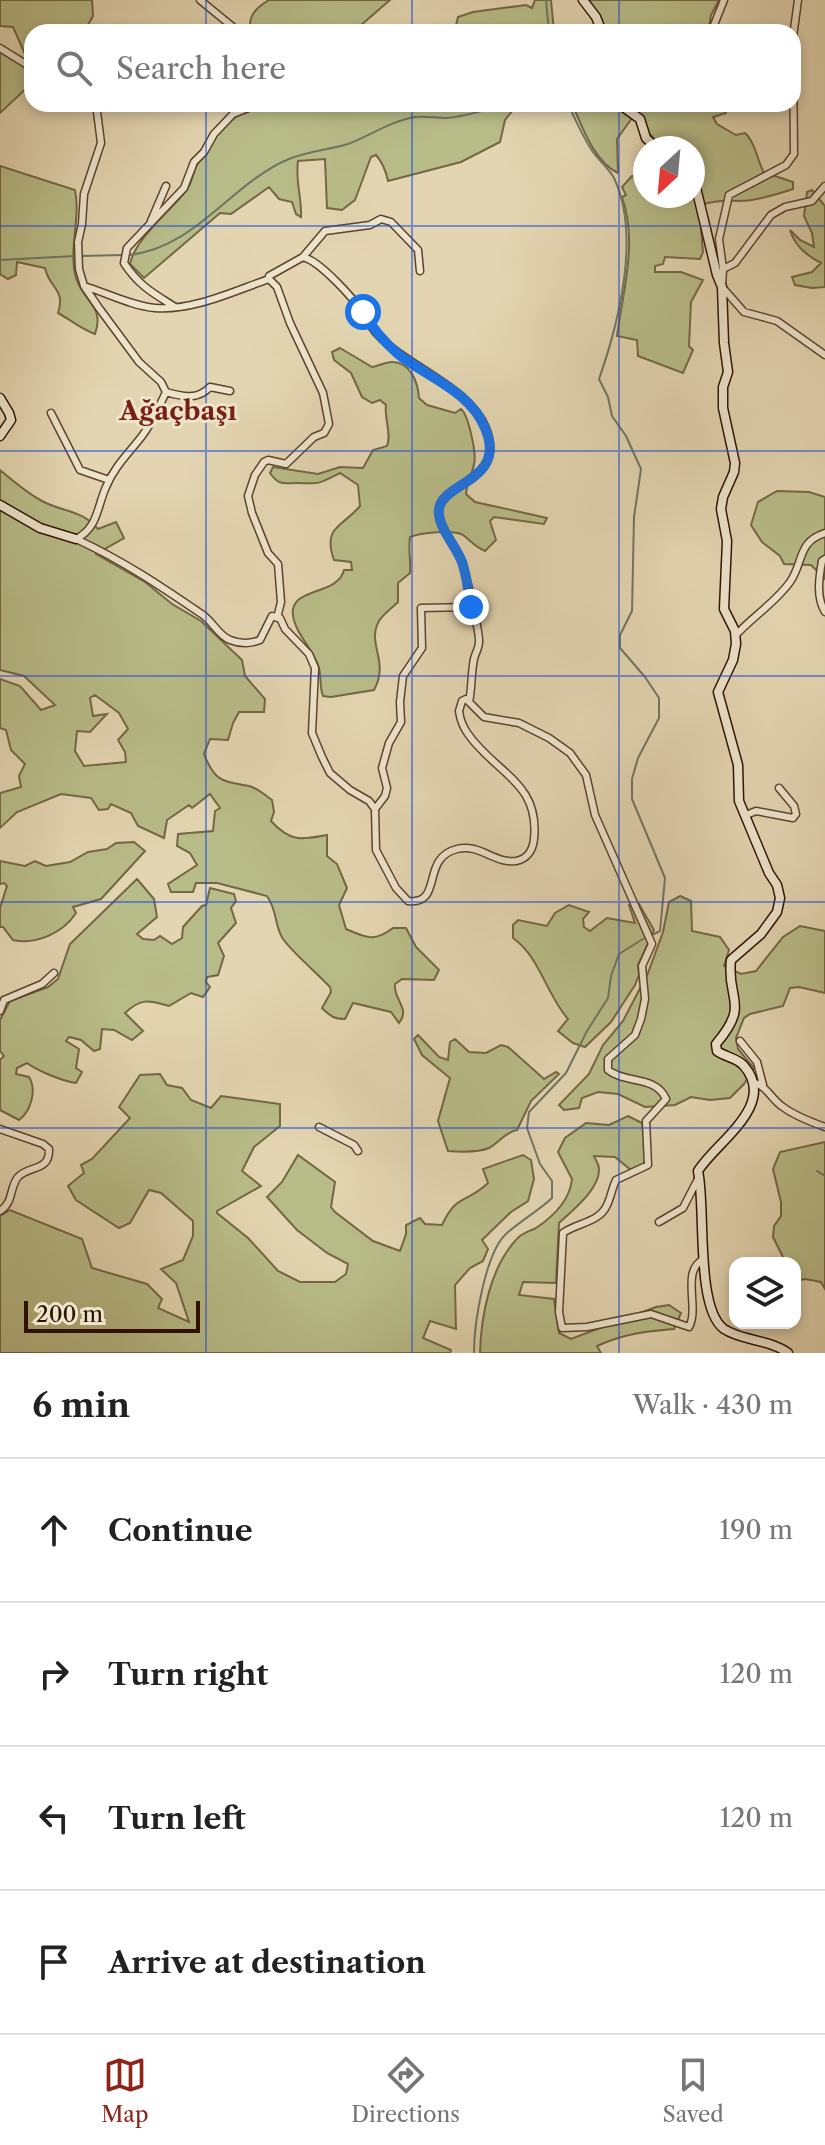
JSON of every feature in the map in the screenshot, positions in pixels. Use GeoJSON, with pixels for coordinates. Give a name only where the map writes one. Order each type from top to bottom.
{"type":"FeatureCollection","features":[{"type":"Feature","properties":{"kind":"street"},"geometry":{"type":"LineString","coordinates":[[200,0],[229,24]]}},
{"type":"Feature","properties":{"kind":"street"},"geometry":{"type":"LineString","coordinates":[[583,0],[599,24]]}},
{"type":"Feature","properties":{"kind":"street"},"geometry":{"type":"LineString","coordinates":[[714,24],[724,0]]}},
{"type":"Feature","properties":{"kind":"street"},"geometry":{"type":"LineString","coordinates":[[795,24],[798,0]]}},
{"type":"Feature","properties":{"kind":"street"},"geometry":{"type":"LineString","coordinates":[[0,48],[24,63]]}},
{"type":"Feature","properties":{"kind":"street"},"geometry":{"type":"LineString","coordinates":[[97,112],[101,143],[84,194],[78,242],[79,269],[84,286],[139,362],[161,382],[166,392],[198,396],[210,387],[230,391]]}},
{"type":"Feature","properties":{"kind":"street"},"geometry":{"type":"LineString","coordinates":[[175,307],[151,294],[124,263],[127,248],[184,188],[194,162],[214,134],[238,112]]}},
{"type":"Feature","properties":{"kind":"street"},"geometry":{"type":"LineString","coordinates":[[630,112],[640,119],[645,136]]}},
{"type":"Feature","properties":{"kind":"street"},"geometry":{"type":"LineString","coordinates":[[788,1353],[777,1345],[723,1328],[715,1319],[708,1295],[698,1171],[747,1116],[752,1104],[753,1082],[745,1066],[717,1051],[716,1044],[732,1023],[735,1012],[731,960],[761,934],[777,912],[780,898],[739,801],[738,765],[718,692],[733,660],[735,636],[724,609],[727,541],[721,509],[735,463],[723,408],[723,387],[728,372],[719,239],[729,195],[786,165],[794,154],[794,112]]}},
{"type":"Feature","properties":{"kind":"street"},"geometry":{"type":"LineString","coordinates":[[148,228],[166,186]]}},
{"type":"Feature","properties":{"kind":"street"},"geometry":{"type":"LineString","coordinates":[[723,269],[735,263],[771,215],[785,207],[812,201],[825,186]]}},
{"type":"Feature","properties":{"kind":"street"},"geometry":{"type":"LineString","coordinates":[[701,208],[722,287],[744,312],[777,321],[825,355]]}},
{"type":"Feature","properties":{"kind":"street"},"geometry":{"type":"LineString","coordinates":[[84,286],[153,308],[198,303],[269,279],[269,276],[303,257],[325,231],[370,225],[381,219],[391,222],[418,250],[420,271]]}},
{"type":"Feature","properties":{"kind":"street"},"geometry":{"type":"LineString","coordinates":[[303,257],[311,259],[347,293],[375,332],[400,355],[453,390],[473,408],[486,429],[489,449],[485,467],[442,502],[439,510],[441,521],[462,562],[479,641],[473,661],[469,702]]}},
{"type":"Feature","properties":{"kind":"street"},"geometry":{"type":"LineString","coordinates":[[269,279],[277,287],[294,334],[323,393],[329,419],[324,433],[314,437],[286,464],[264,462],[255,475],[248,496],[268,553],[278,564],[281,602],[277,618]]}},
{"type":"Feature","properties":{"kind":"street"},"geometry":{"type":"LineString","coordinates":[[76,539],[87,533],[94,523],[115,469],[145,433],[166,392]]}},
{"type":"Feature","properties":{"kind":"street"},"geometry":{"type":"LineString","coordinates":[[0,398],[11,420],[0,436]]}},
{"type":"Feature","properties":{"kind":"street"},"geometry":{"type":"LineString","coordinates":[[51,413],[80,470],[109,480]]}},
{"type":"Feature","properties":{"kind":"street"},"geometry":{"type":"LineString","coordinates":[[0,505],[40,528],[76,539],[114,557],[166,588],[179,601],[206,617],[229,640],[250,644],[260,640],[272,616],[277,618],[309,654],[315,668],[312,733],[322,757],[330,773],[369,801],[375,809],[376,850],[396,888],[408,901],[416,902],[424,898],[432,884],[435,865],[447,851],[467,846],[508,861],[525,858],[531,851],[535,826],[531,803],[516,782],[468,735],[459,711],[462,701],[466,699],[484,717],[519,723],[570,753],[586,775],[595,815],[652,944],[642,966],[645,999],[641,1019],[635,1035],[612,1054],[607,1063],[608,1070],[662,1090],[666,1099],[646,1121],[648,1165],[616,1180],[607,1207],[600,1216],[563,1233],[559,1312],[562,1328],[587,1327],[651,1314],[689,1327],[693,1316],[692,1275],[694,1266],[704,1259]]}},
{"type":"Feature","properties":{"kind":"street"},"geometry":{"type":"LineString","coordinates":[[735,636],[791,580],[804,547],[814,537],[825,533]]}},
{"type":"Feature","properties":{"kind":"street"},"geometry":{"type":"LineString","coordinates":[[825,559],[819,578],[820,604],[825,612]]}},
{"type":"Feature","properties":{"kind":"street"},"geometry":{"type":"LineString","coordinates":[[375,809],[385,796],[387,788],[382,768],[389,743],[401,722],[403,676],[422,648],[421,608],[471,607]]}},
{"type":"Feature","properties":{"kind":"street"},"geometry":{"type":"LineString","coordinates":[[746,815],[756,811],[793,818],[796,814],[794,806],[779,788]]}},
{"type":"Feature","properties":{"kind":"street"},"geometry":{"type":"LineString","coordinates":[[0,1011],[4,1000],[42,984],[54,973]]}},
{"type":"Feature","properties":{"kind":"street"},"geometry":{"type":"LineString","coordinates":[[740,1041],[757,1062],[763,1085],[778,1104],[825,1127]]}},
{"type":"Feature","properties":{"kind":"street"},"geometry":{"type":"LineString","coordinates":[[753,1082],[763,1085]]}},
{"type":"Feature","properties":{"kind":"street"},"geometry":{"type":"LineString","coordinates":[[319,1127],[354,1145],[358,1151]]}},
{"type":"Feature","properties":{"kind":"street"},"geometry":{"type":"LineString","coordinates":[[0,1129],[49,1149],[47,1161],[16,1180],[7,1207],[0,1211]]}},
{"type":"Feature","properties":{"kind":"street"},"geometry":{"type":"LineString","coordinates":[[659,1222],[683,1208],[692,1195],[699,1175]]}},
{"type":"Feature","properties":{"kind":"green space"},"geometry":{"type":"Polygon","coordinates":[[[0,0],[92,0],[93,16],[88,24],[24,24],[24,52],[13,27],[0,26],[0,0]]]}},
{"type":"Feature","properties":{"kind":"green space"},"geometry":{"type":"Polygon","coordinates":[[[269,0],[390,0],[362,24],[250,24],[260,6],[269,0]]]}},
{"type":"Feature","properties":{"kind":"green space"},"geometry":{"type":"Polygon","coordinates":[[[535,0],[551,0],[553,24],[456,24],[458,17],[473,12],[526,5],[532,8],[535,0]]]}},
{"type":"Feature","properties":{"kind":"green space"},"geometry":{"type":"Polygon","coordinates":[[[587,0],[719,0],[709,24],[601,24],[587,0]]]}},
{"type":"Feature","properties":{"kind":"green space"},"geometry":{"type":"Polygon","coordinates":[[[0,52],[24,66],[24,90],[0,113],[0,52]]]}},
{"type":"Feature","properties":{"kind":"green space"},"geometry":{"type":"Polygon","coordinates":[[[511,112],[505,120],[500,142],[461,162],[388,181],[376,155],[371,157],[355,200],[342,210],[327,208],[325,159],[298,161],[301,217],[296,214],[292,202],[279,199],[269,187],[231,214],[220,213],[144,278],[130,264],[138,245],[186,191],[209,145],[240,114],[511,112]]]}},
{"type":"Feature","properties":{"kind":"green space"},"geometry":{"type":"Polygon","coordinates":[[[576,112],[624,112],[632,118],[617,139],[618,173],[602,161],[576,112]]]}},
{"type":"Feature","properties":{"kind":"green space"},"geometry":{"type":"Polygon","coordinates":[[[636,112],[726,112],[713,117],[717,124],[736,135],[745,133],[752,142],[766,177],[775,176],[793,182],[793,189],[746,201],[705,204],[705,136],[652,136],[644,119],[636,112]]]}},
{"type":"Feature","properties":{"kind":"green space"},"geometry":{"type":"Polygon","coordinates":[[[0,166],[75,190],[74,267],[76,278],[97,317],[95,334],[58,313],[60,299],[45,268],[17,262],[16,275],[8,279],[0,274],[0,166]]]}},
{"type":"Feature","properties":{"kind":"green space"},"geometry":{"type":"Polygon","coordinates":[[[632,176],[633,208],[699,208],[703,252],[700,259],[665,257],[663,264],[655,266],[655,272],[681,272],[703,280],[691,302],[689,346],[693,350],[683,373],[638,356],[637,340],[617,336],[629,249],[627,214],[622,197],[626,195],[622,187],[632,176]]]}},
{"type":"Feature","properties":{"kind":"green space"},"geometry":{"type":"Polygon","coordinates":[[[812,190],[825,206],[825,287],[812,288],[795,285],[792,277],[812,272],[821,263],[802,250],[790,230],[814,247],[804,216],[807,192],[812,190]]]}},
{"type":"Feature","properties":{"kind":"green space"},"geometry":{"type":"Polygon","coordinates":[[[340,348],[372,367],[399,363],[409,369],[419,398],[427,405],[455,413],[461,409],[464,412],[474,452],[466,494],[475,502],[547,518],[544,524],[494,517],[490,521],[496,540],[485,551],[459,533],[437,532],[410,537],[410,573],[398,583],[398,602],[381,618],[376,629],[380,670],[374,690],[331,697],[323,696],[318,665],[297,628],[294,606],[306,595],[333,584],[344,570],[352,570],[351,562],[334,560],[331,540],[336,528],[360,506],[358,485],[340,473],[323,481],[282,483],[270,473],[273,467],[318,474],[340,467],[363,468],[373,450],[387,446],[386,405],[380,400],[372,403],[362,397],[351,373],[334,360],[332,352],[340,348]]]}},
{"type":"Feature","properties":{"kind":"green space"},"geometry":{"type":"Polygon","coordinates":[[[0,470],[36,498],[79,515],[98,529],[116,522],[124,538],[96,554],[145,582],[172,604],[201,621],[242,660],[245,676],[265,699],[264,712],[239,712],[228,740],[210,739],[204,754],[212,770],[220,779],[252,787],[272,800],[274,812],[271,821],[284,833],[296,838],[327,835],[327,856],[337,864],[347,888],[339,905],[346,929],[370,937],[393,928],[406,928],[416,947],[439,970],[434,980],[402,979],[395,984],[403,1013],[399,1023],[391,1012],[353,1003],[345,1019],[335,1018],[322,1008],[331,992],[330,987],[283,939],[267,896],[217,883],[196,883],[193,892],[171,892],[168,884],[197,865],[190,853],[177,846],[178,834],[213,831],[215,811],[220,808],[210,794],[192,808],[189,805],[167,820],[164,838],[138,826],[131,813],[111,804],[108,809],[99,810],[91,798],[61,794],[17,812],[0,828],[0,793],[21,787],[19,776],[25,764],[11,750],[6,730],[0,728],[0,679],[20,686],[41,710],[55,705],[24,676],[0,670],[0,470]],[[95,695],[90,698],[93,716],[107,714],[90,732],[77,731],[75,751],[84,766],[126,762],[125,752],[118,740],[128,729],[119,713],[95,695]]]}},
{"type":"Feature","properties":{"kind":"green space"},"geometry":{"type":"Polygon","coordinates":[[[777,491],[809,492],[825,497],[825,579],[811,565],[784,564],[780,556],[762,542],[751,525],[758,502],[777,491]]]}},
{"type":"Feature","properties":{"kind":"green space"},"geometry":{"type":"Polygon","coordinates":[[[134,842],[145,851],[101,899],[73,907],[76,913],[56,932],[40,939],[22,941],[13,940],[0,927],[0,908],[7,886],[0,884],[0,861],[25,866],[35,861],[46,866],[70,862],[116,843],[134,842]]]}},
{"type":"Feature","properties":{"kind":"green space"},"geometry":{"type":"Polygon","coordinates":[[[137,879],[154,899],[157,917],[137,934],[143,939],[154,940],[160,936],[172,944],[182,938],[183,927],[206,905],[210,888],[234,894],[236,901],[231,908],[236,923],[218,943],[224,956],[218,975],[207,977],[210,987],[203,997],[191,993],[169,1006],[145,1002],[131,1008],[125,1013],[143,1031],[132,1040],[114,1030],[102,1029],[100,1049],[94,1051],[81,1040],[69,1037],[66,1041],[79,1049],[76,1068],[82,1072],[76,1083],[50,1075],[27,1063],[17,1068],[16,1074],[29,1077],[31,1082],[33,1094],[30,1106],[19,1120],[0,1110],[0,1060],[4,1056],[0,1051],[0,1020],[10,1001],[48,987],[58,979],[70,944],[137,879]]]}},
{"type":"Feature","properties":{"kind":"green space"},"geometry":{"type":"Polygon","coordinates":[[[680,896],[691,901],[692,931],[720,937],[729,950],[724,966],[741,974],[756,971],[783,937],[800,926],[825,931],[825,993],[790,988],[783,1006],[744,1018],[736,1038],[738,1049],[754,1068],[730,1098],[710,1100],[691,1097],[675,1105],[645,1107],[618,1094],[598,1092],[582,1098],[579,1108],[564,1110],[559,1105],[589,1074],[603,1045],[623,1021],[648,973],[663,932],[669,902],[680,896]]]}},
{"type":"Feature","properties":{"kind":"green space"},"geometry":{"type":"Polygon","coordinates":[[[639,904],[654,930],[638,965],[639,975],[635,985],[611,1022],[585,1047],[573,1043],[558,1031],[568,1019],[530,955],[513,938],[513,925],[518,920],[547,926],[555,913],[569,905],[589,912],[583,919],[584,927],[590,931],[607,918],[635,923],[629,905],[639,904]]]}},
{"type":"Feature","properties":{"kind":"green space"},"geometry":{"type":"Polygon","coordinates":[[[418,1035],[439,1057],[448,1060],[450,1042],[455,1039],[469,1052],[486,1053],[501,1045],[508,1047],[544,1079],[556,1072],[559,1074],[531,1101],[517,1130],[484,1150],[448,1151],[438,1121],[450,1078],[422,1055],[414,1039],[418,1035]]]}},
{"type":"Feature","properties":{"kind":"green space"},"geometry":{"type":"Polygon","coordinates":[[[160,1074],[167,1085],[182,1088],[191,1100],[211,1108],[221,1096],[280,1104],[280,1126],[254,1147],[242,1171],[261,1186],[217,1213],[248,1238],[278,1271],[300,1282],[335,1282],[346,1274],[348,1264],[327,1253],[297,1230],[267,1197],[282,1182],[298,1155],[335,1182],[331,1207],[335,1212],[373,1241],[400,1251],[406,1225],[420,1218],[425,1224],[442,1225],[457,1203],[488,1183],[483,1169],[523,1155],[531,1160],[534,1179],[528,1201],[511,1212],[482,1240],[488,1249],[483,1261],[470,1268],[455,1285],[456,1329],[430,1321],[423,1338],[451,1350],[450,1353],[0,1353],[0,1216],[10,1210],[82,1239],[92,1268],[147,1284],[162,1299],[158,1308],[189,1322],[176,1283],[161,1269],[183,1260],[193,1236],[193,1221],[161,1193],[149,1190],[130,1223],[119,1228],[76,1200],[68,1186],[84,1173],[81,1165],[92,1159],[130,1118],[119,1107],[140,1075],[160,1074]]]}},
{"type":"Feature","properties":{"kind":"green space"},"geometry":{"type":"Polygon","coordinates":[[[628,1116],[642,1123],[646,1159],[642,1166],[631,1170],[615,1157],[594,1156],[599,1169],[595,1184],[559,1223],[556,1283],[523,1282],[519,1295],[554,1299],[559,1333],[571,1339],[669,1305],[681,1313],[674,1329],[617,1338],[597,1346],[601,1353],[480,1353],[485,1309],[493,1279],[506,1252],[517,1238],[536,1228],[560,1207],[571,1187],[572,1179],[558,1152],[565,1138],[586,1123],[609,1125],[628,1116]]]}},
{"type":"Feature","properties":{"kind":"green space"},"geometry":{"type":"Polygon","coordinates":[[[825,1142],[825,1289],[821,1282],[801,1280],[801,1257],[783,1257],[773,1237],[774,1226],[781,1216],[773,1169],[780,1152],[825,1142]]]}},
{"type":"Feature","properties":{"kind":"waterway"},"geometry":{"type":"LineString","coordinates":[[546,0],[548,24]]}},
{"type":"Feature","properties":{"kind":"waterway"},"geometry":{"type":"LineString","coordinates":[[129,255],[153,250],[174,240],[194,228],[249,183],[289,159],[348,144],[407,119],[446,118],[476,112]]}},
{"type":"Feature","properties":{"kind":"waterway"},"geometry":{"type":"LineString","coordinates":[[572,112],[591,149],[614,178],[626,225],[620,305],[599,379],[608,397],[612,416],[626,436],[641,469],[634,517],[632,611],[620,635],[620,648],[659,698],[659,718],[638,758],[632,779],[632,799],[665,878],[660,931],[652,935]]}},
{"type":"Feature","properties":{"kind":"waterway"},"geometry":{"type":"LineString","coordinates":[[81,256],[123,255]]}},
{"type":"Feature","properties":{"kind":"waterway"},"geometry":{"type":"LineString","coordinates":[[0,260],[75,256]]}},
{"type":"Feature","properties":{"kind":"waterway"},"geometry":{"type":"LineString","coordinates":[[474,1353],[479,1307],[487,1272],[499,1242],[552,1198],[552,1181],[540,1164],[527,1128],[529,1112],[566,1073],[608,998],[611,976],[619,954],[646,937]]}},
{"type":"Feature","properties":{"kind":"waterway"},"geometry":{"type":"LineString","coordinates":[[817,1171],[825,1176]]}},
{"type":"Feature","properties":{"kind":"district","name":"Ağaçbaşı"},"geometry":{"type":"Point","coordinates":[178,411]}},
{"type":"Feature","properties":{"kind":"route"},"geometry":{"type":"LineString","coordinates":[[363,312],[375,332],[400,355],[453,390],[473,408],[486,429],[489,449],[485,467],[442,502],[439,510],[441,521],[462,562],[471,607]]}}]}
